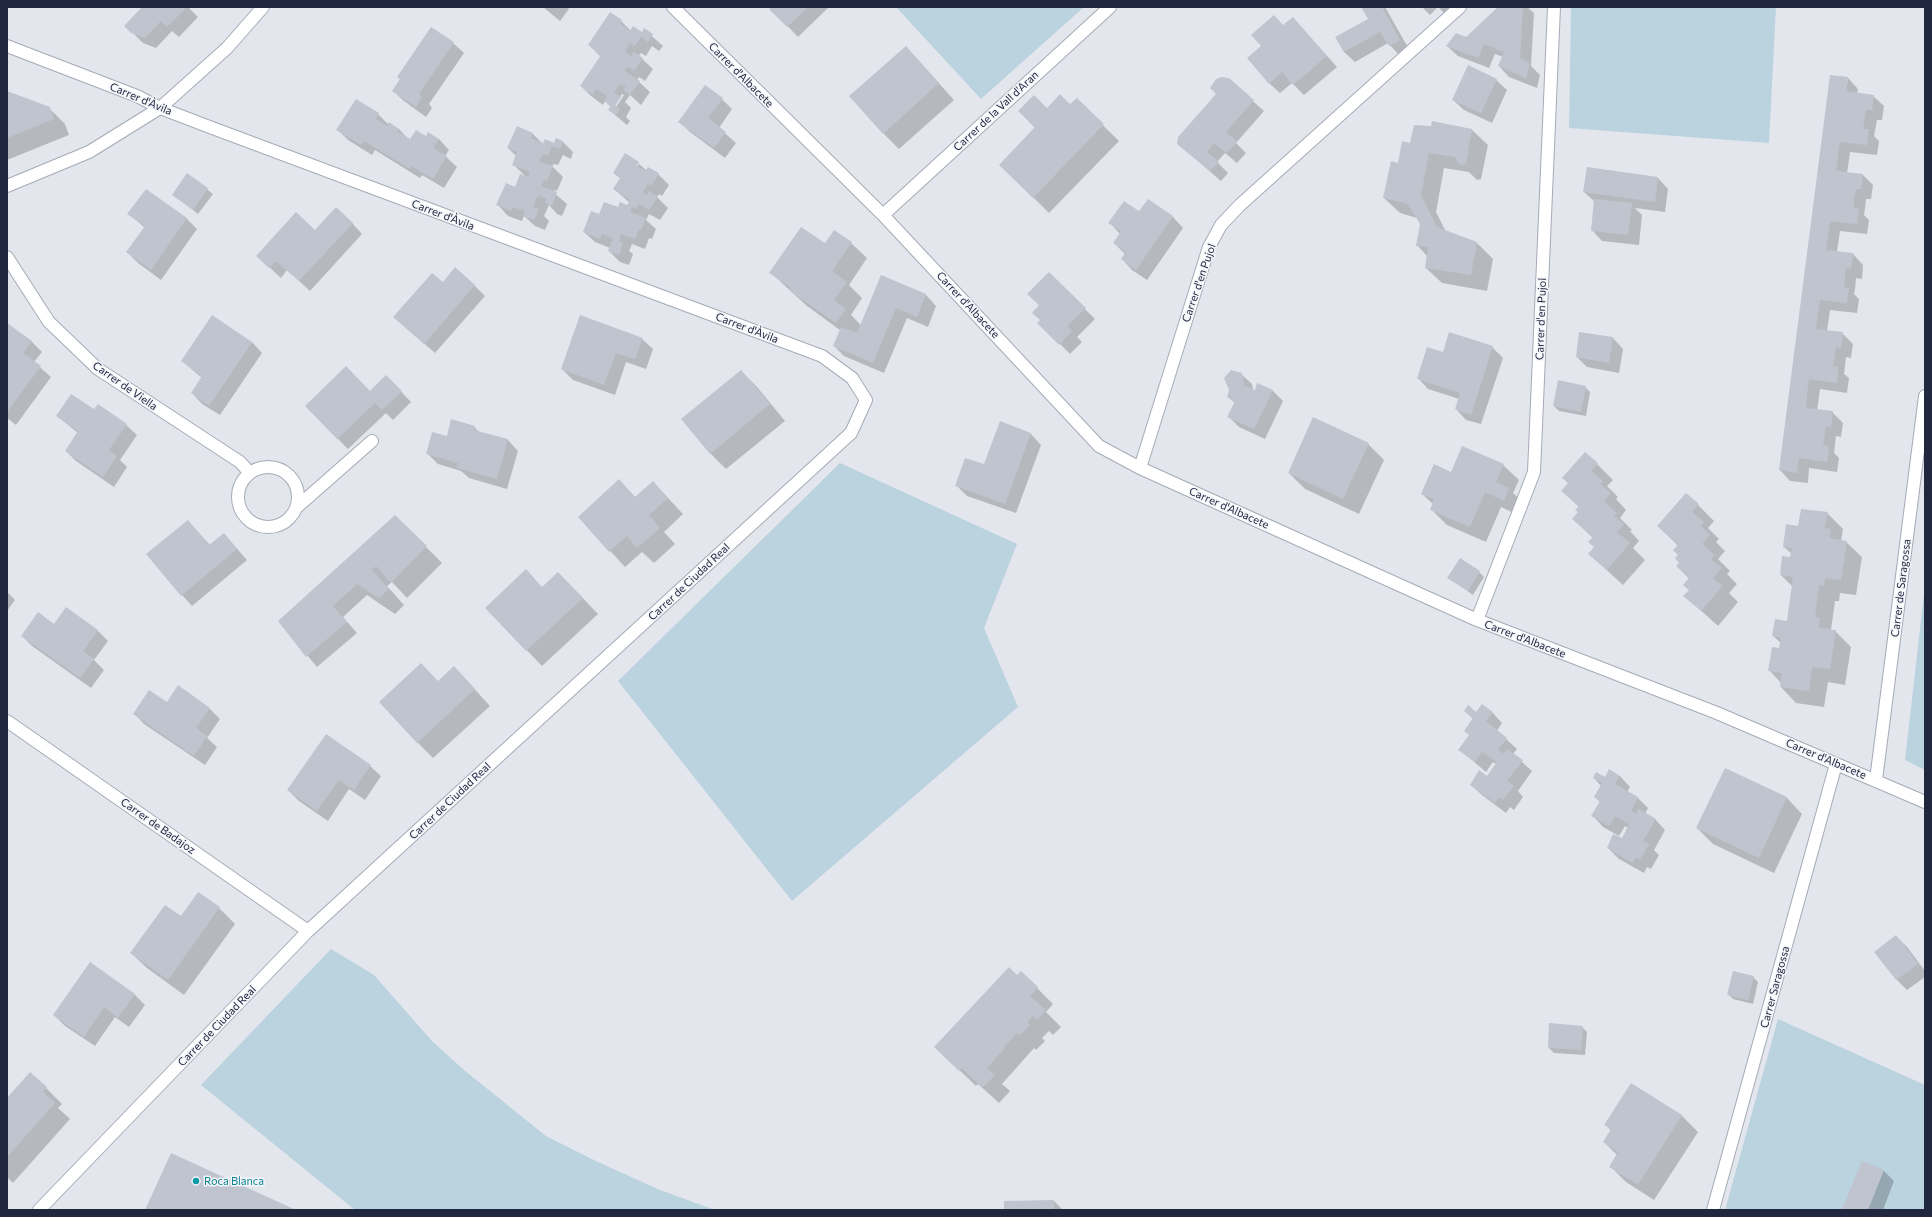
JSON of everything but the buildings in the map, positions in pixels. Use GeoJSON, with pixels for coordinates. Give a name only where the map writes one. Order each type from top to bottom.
{"type":"FeatureCollection","features":[{"type":"Feature","properties":{"kind":"street"},"geometry":{"type":"LineString","coordinates":[[7,186],[89,152],[160,108],[227,48],[263,7]]}},
{"type":"Feature","properties":{"kind":"street","name":"Carrer d'Albacete"},"geometry":{"type":"LineString","coordinates":[[673,7],[883,215],[1099,446],[1140,468],[1477,620],[1717,713],[1925,802]]}},
{"type":"Feature","properties":{"kind":"street","name":"Carrer de la Vall d'Aran"},"geometry":{"type":"LineString","coordinates":[[883,215],[1110,7]]}},
{"type":"Feature","properties":{"kind":"street","name":"Carrer d'en Pujol"},"geometry":{"type":"LineString","coordinates":[[1140,468],[1209,247],[1221,225],[1240,205],[1460,7]]}},
{"type":"Feature","properties":{"kind":"street","name":"Carrer d'en Pujol"},"geometry":{"type":"LineString","coordinates":[[1477,620],[1534,472],[1554,7]]}},
{"type":"Feature","properties":{"kind":"street","name":"Carrer d'Àvila"},"geometry":{"type":"LineString","coordinates":[[7,46],[137,96],[160,108],[822,356],[852,378],[866,400]]}},
{"type":"Feature","properties":{"kind":"street","name":"Carrer de Viella"},"geometry":{"type":"LineString","coordinates":[[7,258],[49,322],[98,369],[240,462],[249,472]]}},
{"type":"Feature","properties":{"kind":"street","name":"Carrer de Saragossa"},"geometry":{"type":"LineString","coordinates":[[1876,780],[1925,396]]}},
{"type":"Feature","properties":{"kind":"street","name":"Carrer de Ciudad Real"},"geometry":{"type":"LineString","coordinates":[[39,1210],[308,931],[851,433],[866,400]]}},
{"type":"Feature","properties":{"kind":"street"},"geometry":{"type":"LineString","coordinates":[[297,507],[299,497],[297,487],[293,479],[286,472],[277,468],[267,466],[249,472],[242,480],[238,490],[237,500],[240,510],[246,518],[254,524],[269,527],[284,523],[297,507],[372,441]]}},
{"type":"Feature","properties":{"kind":"street","name":"Carrer de Badajoz"},"geometry":{"type":"LineString","coordinates":[[7,721],[308,931]]}},
{"type":"Feature","properties":{"kind":"street","name":"Carrer Saragossa"},"geometry":{"type":"LineString","coordinates":[[1713,1210],[1836,764]]}},
{"type":"Feature","properties":{"kind":"shaded area"},"geometry":{"type":"Polygon","coordinates":[[[896,7],[1084,7],[981,99],[896,7]]]}},
{"type":"Feature","properties":{"kind":"shaded area"},"geometry":{"type":"Polygon","coordinates":[[[1571,7],[1776,7],[1769,143],[1569,128],[1571,7]]]}},
{"type":"Feature","properties":{"kind":"shaded area"},"geometry":{"type":"Polygon","coordinates":[[[840,463],[1017,544],[984,628],[1018,707],[792,901],[618,681],[840,463]]]}},
{"type":"Feature","properties":{"kind":"shaded area"},"geometry":{"type":"Polygon","coordinates":[[[1925,585],[1925,770],[1905,760],[1925,585]]]}},
{"type":"Feature","properties":{"kind":"shaded area"},"geometry":{"type":"Polygon","coordinates":[[[331,949],[374,975],[432,1041],[464,1070],[546,1136],[598,1162],[660,1190],[715,1210],[355,1210],[201,1085],[331,949]]]}},
{"type":"Feature","properties":{"kind":"shaded area"},"geometry":{"type":"Polygon","coordinates":[[[1778,1019],[1925,1085],[1925,1210],[1725,1210],[1778,1019]]]}},
{"type":"Feature","properties":{"kind":"place","name":"Roca Blanca"},"geometry":{"type":"Point","coordinates":[196,1181]}}]}
